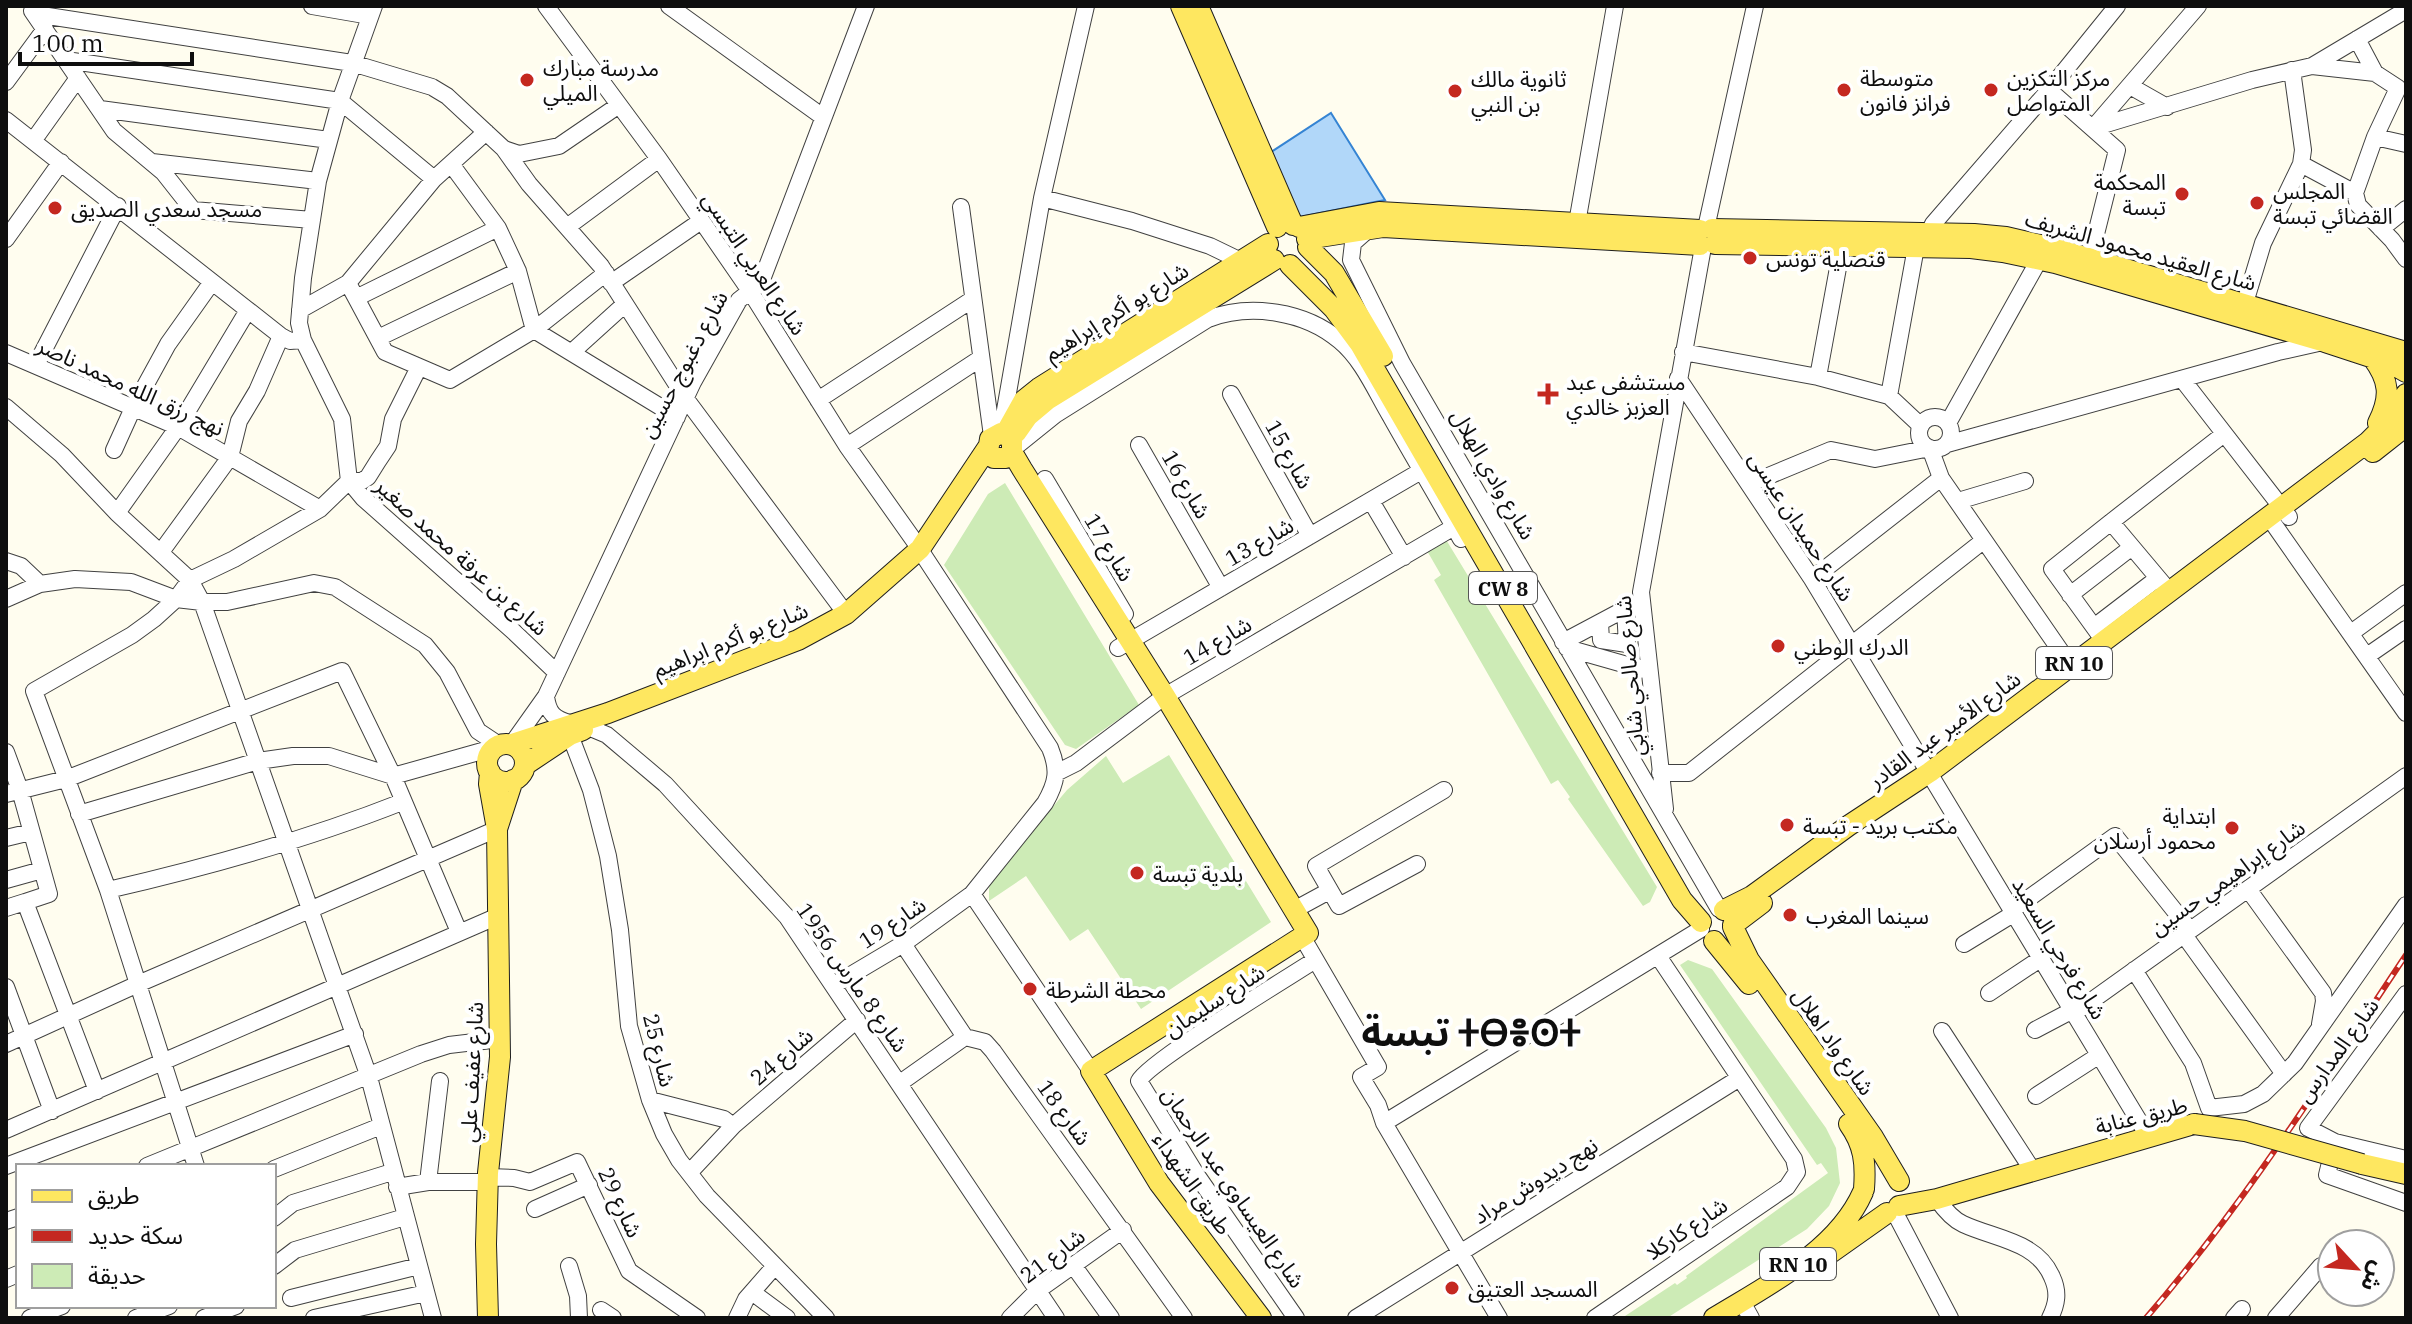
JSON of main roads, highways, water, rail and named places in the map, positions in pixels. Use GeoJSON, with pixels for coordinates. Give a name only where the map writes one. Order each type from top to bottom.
{"type":"FeatureCollection","features":[{"type":"Feature","properties":{"kind":"main road","name":"شارع وادي الهلال"},"geometry":{"type":"LineString","coordinates":[[1181,6],[1289,242],[1374,367],[1682,900],[1717,922]]}},
{"type":"Feature","properties":{"kind":"main road","name":"شارع وادي الهلال"},"geometry":{"type":"LineString","coordinates":[[1198,6],[1289,242],[1325,262],[1347,293],[1689,889],[1717,922]]}},
{"type":"Feature","properties":{"kind":"main road","name":"شارع العقيد محمود الشريف"},"geometry":{"type":"LineString","coordinates":[[1289,242],[1379,212],[1577,223],[1706,237],[1842,246],[2006,237],[2090,258],[2406,352]]}},
{"type":"Feature","properties":{"kind":"main road","name":"شارع العقيد محمود الشريف"},"geometry":{"type":"LineString","coordinates":[[1289,242],[1370,227],[1923,240],[2039,260],[2325,342],[2392,364],[2406,372]]}},
{"type":"Feature","properties":{"kind":"main road","name":"شارع بو أكرم إبراهيم"},"geometry":{"type":"LineString","coordinates":[[1003,445],[1024,400],[1039,388],[1241,261],[1289,242]]}},
{"type":"Feature","properties":{"kind":"main road","name":"شارع بو أكرم إبراهيم"},"geometry":{"type":"LineString","coordinates":[[1003,445],[1047,400],[1289,242]]}},
{"type":"Feature","properties":{"kind":"main road"},"geometry":{"type":"LineString","coordinates":[[2368,442],[2386,407],[2389,392],[2386,378],[2372,357]]}},
{"type":"Feature","properties":{"kind":"main road","name":"شارع الأمير عبد القادر"},"geometry":{"type":"LineString","coordinates":[[1933,777],[2071,666],[2099,634],[2164,585],[2278,517],[2368,442],[2389,421],[2406,394]]}},
{"type":"Feature","properties":{"kind":"main road","name":"شارع الأمير عبد القادر"},"geometry":{"type":"LineString","coordinates":[[1717,922],[1933,777],[2278,517],[2406,426]]}},
{"type":"Feature","properties":{"kind":"main road","name":"شارع بو أكرم ابراهيم"},"geometry":{"type":"LineString","coordinates":[[496,755],[799,647],[825,634],[850,618],[922,552],[1003,445]]}},
{"type":"Feature","properties":{"kind":"main road"},"geometry":{"type":"LineString","coordinates":[[1003,445],[1128,642],[1304,939]]}},
{"type":"Feature","properties":{"kind":"main road","name":"شارع بو أكرم ابراهيم"},"geometry":{"type":"LineString","coordinates":[[519,773],[576,728],[798,640],[846,614],[922,552]]}},
{"type":"Feature","properties":{"kind":"main road"},"geometry":{"type":"LineString","coordinates":[[1160,699],[1294,910],[1304,939]]}},
{"type":"Feature","properties":{"kind":"main road"},"geometry":{"type":"LineString","coordinates":[[522,752],[519,773],[497,780],[496,755],[522,752]]}},
{"type":"Feature","properties":{"kind":"main road","name":"شارع عفيف علي"},"geometry":{"type":"LineString","coordinates":[[488,1318],[488,1180],[500,1039],[497,829],[489,784],[496,755]]}},
{"type":"Feature","properties":{"kind":"main road","name":"شارع عفيف علي"},"geometry":{"type":"LineString","coordinates":[[497,829],[519,773]]}},
{"type":"Feature","properties":{"kind":"main road","name":"شارع واد اهلال"},"geometry":{"type":"LineString","coordinates":[[1717,922],[1738,968],[1860,1140],[1866,1169],[1864,1190]]}},
{"type":"Feature","properties":{"kind":"main road","name":"شارع واد اهلال"},"geometry":{"type":"LineString","coordinates":[[1717,922],[1749,960],[1873,1137],[1896,1199]]}},
{"type":"Feature","properties":{"kind":"main road","name":"طريق الشهداء"},"geometry":{"type":"LineString","coordinates":[[1261,1318],[1159,1183],[1091,1071],[1304,939]]}},
{"type":"Feature","properties":{"kind":"main road","name":"طريق عنابة"},"geometry":{"type":"LineString","coordinates":[[1864,1190],[1876,1175],[1889,1174],[1896,1199],[1937,1199],[2194,1124],[2245,1131],[2406,1174]]}},
{"type":"Feature","properties":{"kind":"main road"},"geometry":{"type":"LineString","coordinates":[[1864,1190],[1870,1209],[1896,1199]]}},
{"type":"Feature","properties":{"kind":"main road","name":"RN 10"},"geometry":{"type":"LineString","coordinates":[[1714,1318],[1824,1246],[1847,1222],[1864,1190]]}},
{"type":"Feature","properties":{"kind":"main road","name":"RN 10"},"geometry":{"type":"LineString","coordinates":[[1743,1315],[1896,1199]]}},
{"type":"Feature","properties":{"kind":"water"},"geometry":{"type":"Polygon","coordinates":[[[1331,113],[1385,200],[1300,217],[1268,154],[1331,113]]]}},
{"type":"Feature","properties":{"kind":"railway"},"geometry":{"type":"LineString","coordinates":[[2146,1318],[2249,1186],[2406,955]]}},
{"type":"Feature","properties":{"kind":"place","name":"مدرسة مبارك الميلي"},"geometry":{"type":"Point","coordinates":[527,80]}},
{"type":"Feature","properties":{"kind":"place","name":"متوسطة فرانز فانون"},"geometry":{"type":"Point","coordinates":[1844,90]}},
{"type":"Feature","properties":{"kind":"place","name":"مركز التكزين المتواصل"},"geometry":{"type":"Point","coordinates":[1991,90]}},
{"type":"Feature","properties":{"kind":"place","name":"ثانوية مالك بن النبي"},"geometry":{"type":"Point","coordinates":[1455,91]}},
{"type":"Feature","properties":{"kind":"place","name":"المحكمة تبسة"},"geometry":{"type":"Point","coordinates":[2182,194]}},
{"type":"Feature","properties":{"kind":"place","name":"المجلس القضائي تبسة"},"geometry":{"type":"Point","coordinates":[2257,203]}},
{"type":"Feature","properties":{"kind":"place","name":"مسجد سعدي الصديق"},"geometry":{"type":"Point","coordinates":[55,208]}},
{"type":"Feature","properties":{"kind":"place","name":"قنصلية تونس"},"geometry":{"type":"Point","coordinates":[1750,258]}},
{"type":"Feature","properties":{"kind":"place","name":"مستشفى عبد العزبز خالدي"},"geometry":{"type":"Point","coordinates":[1548,394]}},
{"type":"Feature","properties":{"kind":"place","name":"الدرك الوطني"},"geometry":{"type":"Point","coordinates":[1778,646]}},
{"type":"Feature","properties":{"kind":"place","name":"مكتب بريد - تبسة"},"geometry":{"type":"Point","coordinates":[1787,825]}},
{"type":"Feature","properties":{"kind":"place","name":"ابتداية محمود أرسلان"},"geometry":{"type":"Point","coordinates":[2232,828]}},
{"type":"Feature","properties":{"kind":"place","name":"بلدية تبسة"},"geometry":{"type":"Point","coordinates":[1137,873]}},
{"type":"Feature","properties":{"kind":"place","name":"سينما المغرب"},"geometry":{"type":"Point","coordinates":[1790,915]}},
{"type":"Feature","properties":{"kind":"place","name":"محطة الشرطة"},"geometry":{"type":"Point","coordinates":[1030,989]}},
{"type":"Feature","properties":{"kind":"place","name":"المسجد العتيق"},"geometry":{"type":"Point","coordinates":[1452,1288]}},
{"type":"Feature","properties":{"kind":"district","name":"تبسة ⵜⴱⴻⵙⵜ"},"geometry":{"type":"Point","coordinates":[1471,1031]}}]}
